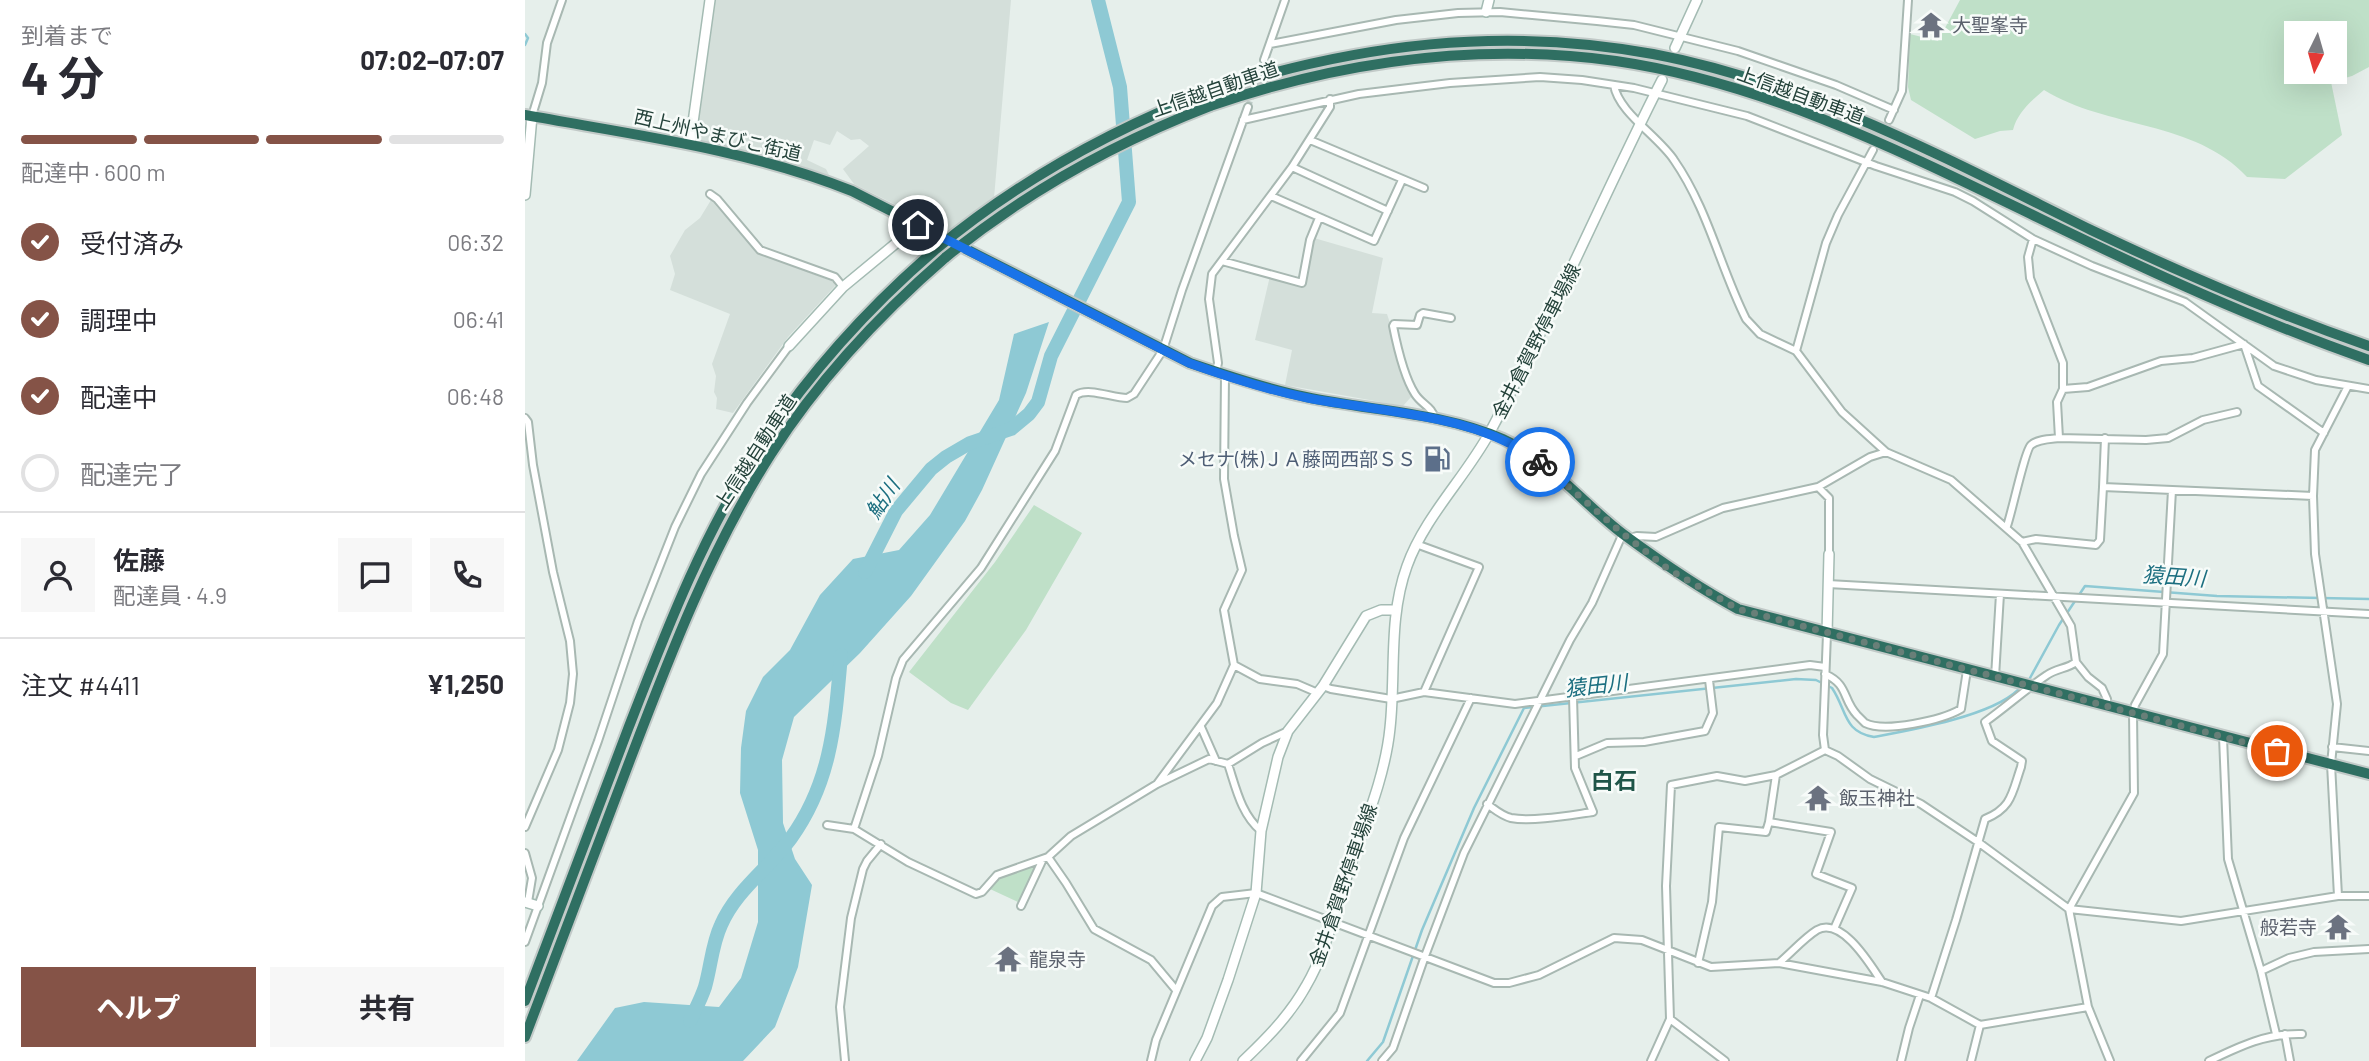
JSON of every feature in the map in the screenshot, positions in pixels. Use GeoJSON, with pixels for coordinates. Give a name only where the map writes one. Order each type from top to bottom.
{"type":"FeatureCollection","features":[{"type":"Feature","properties":{"kind":"highway","name":"上信越自動車道"},"geometry":{"type":"LineString","coordinates":[[525,1001],[664,637],[702,550],[762,444],[811,377],[884,296],[935,250],[1003,197],[1073,154],[1145,118],[1211,92],[1330,58],[1447,42],[1553,42],[1656,55],[1759,83],[1845,114],[2203,280],[2369,346]]}},
{"type":"Feature","properties":{"kind":"highway","name":"上信越自動車道"},"geometry":{"type":"LineString","coordinates":[[525,1037],[665,668],[697,592],[731,521],[772,452],[828,376],[877,321],[946,257],[1001,215],[1066,173],[1149,130],[1210,106],[1309,76],[1414,58],[1481,53],[1538,54],[1654,68],[1761,97],[1851,131],[2200,293],[2369,360]]}},
{"type":"Feature","properties":{"kind":"highway","name":"西上州やまびこ街道"},"geometry":{"type":"LineString","coordinates":[[528,115],[689,144],[778,164],[815,176],[852,191],[1163,350],[1221,374],[1306,397],[1436,420],[1489,434],[1513,445],[1546,466],[1626,536],[1679,576],[1738,609],[2369,774]]}},
{"type":"Feature","properties":{"kind":"main road"},"geometry":{"type":"LineString","coordinates":[[689,144],[709,0]]}},
{"type":"Feature","properties":{"kind":"main road"},"geometry":{"type":"LineString","coordinates":[[1486,12],[1489,0]]}},
{"type":"Feature","properties":{"kind":"main road"},"geometry":{"type":"LineString","coordinates":[[1675,48],[1697,0]]}},
{"type":"Feature","properties":{"kind":"main road","name":"金井倉賀野停車場線"},"geometry":{"type":"LineString","coordinates":[[1243,1061],[1289,1013],[1307,985],[1332,921],[1388,746],[1396,610],[1401,581],[1416,544],[1489,434],[1561,293],[1662,80]]}},
{"type":"Feature","properties":{"kind":"main road"},"geometry":{"type":"LineString","coordinates":[[525,195],[528,115]]}},
{"type":"Feature","properties":{"kind":"main road"},"geometry":{"type":"LineString","coordinates":[[789,346],[843,287],[918,225]]}},
{"type":"Feature","properties":{"kind":"main road"},"geometry":{"type":"LineString","coordinates":[[1826,634],[1829,554]]}},
{"type":"Feature","properties":{"kind":"main road"},"geometry":{"type":"LineString","coordinates":[[1195,1061],[1207,1038],[1256,893],[1261,831],[1278,757],[1288,732],[1320,689],[1366,616],[1381,610],[1396,610]]}},
{"type":"Feature","properties":{"kind":"main road"},"geometry":{"type":"LineString","coordinates":[[526,902],[538,906]]}},
{"type":"Feature","properties":{"kind":"street"},"geometry":{"type":"LineString","coordinates":[[1265,60],[1285,0]]}},
{"type":"Feature","properties":{"kind":"street"},"geometry":{"type":"LineString","coordinates":[[1889,120],[1902,91],[1908,0]]}},
{"type":"Feature","properties":{"kind":"street"},"geometry":{"type":"LineString","coordinates":[[528,115],[542,83],[547,43],[560,1]]}},
{"type":"Feature","properties":{"kind":"street"},"geometry":{"type":"LineString","coordinates":[[1270,44],[1396,20],[1486,12],[1597,21],[1680,36],[1789,68],[1894,110]]}},
{"type":"Feature","properties":{"kind":"street"},"geometry":{"type":"LineString","coordinates":[[1244,120],[1330,99],[1392,88],[1515,78],[1561,78],[1655,94],[1747,116],[1966,197],[2033,239],[2092,266],[2185,302],[2274,366],[2291,373],[2369,389]]}},
{"type":"Feature","properties":{"kind":"street"},"geometry":{"type":"LineString","coordinates":[[1614,85],[1619,100],[1672,157],[1695,193],[1746,319],[1761,334],[1796,351],[1842,412],[1887,452],[1951,480],[2007,526],[2022,542],[2071,626],[2076,662],[2088,677],[2102,688],[2108,699],[2106,706]]}},
{"type":"Feature","properties":{"kind":"street"},"geometry":{"type":"LineString","coordinates":[[1157,784],[1217,703],[1234,665],[1224,610],[1242,570],[1224,479],[1221,374],[1209,299],[1212,274],[1292,167],[1330,107],[1330,99]]}},
{"type":"Feature","properties":{"kind":"street"},"geometry":{"type":"LineString","coordinates":[[854,829],[869,791],[896,678],[903,660],[981,568],[1055,451],[1076,395],[1089,392],[1127,398],[1134,394],[1163,350],[1248,107]]}},
{"type":"Feature","properties":{"kind":"street"},"geometry":{"type":"LineString","coordinates":[[1310,140],[1425,188]]}},
{"type":"Feature","properties":{"kind":"street"},"geometry":{"type":"LineString","coordinates":[[1796,351],[1826,243],[1873,149]]}},
{"type":"Feature","properties":{"kind":"street"},"geometry":{"type":"LineString","coordinates":[[1292,167],[1388,211]]}},
{"type":"Feature","properties":{"kind":"street"},"geometry":{"type":"LineString","coordinates":[[1271,196],[1374,241],[1402,180]]}},
{"type":"Feature","properties":{"kind":"street"},"geometry":{"type":"LineString","coordinates":[[709,194],[717,199],[760,250],[835,276],[843,287]]}},
{"type":"Feature","properties":{"kind":"street"},"geometry":{"type":"LineString","coordinates":[[1222,261],[1302,283],[1310,240],[1319,218]]}},
{"type":"Feature","properties":{"kind":"street"},"geometry":{"type":"LineString","coordinates":[[2033,239],[2029,248],[2028,267],[2063,363],[2063,389],[2057,402],[2059,438]]}},
{"type":"Feature","properties":{"kind":"street"},"geometry":{"type":"LineString","coordinates":[[1436,420],[1431,408],[1421,402],[1413,392],[1397,347],[1393,326],[1417,325],[1423,313],[1451,318]]}},
{"type":"Feature","properties":{"kind":"street"},"geometry":{"type":"LineString","coordinates":[[2063,389],[2088,387],[2161,361],[2193,358],[2244,344]]}},
{"type":"Feature","properties":{"kind":"street"},"geometry":{"type":"LineString","coordinates":[[2244,344],[2259,386],[2324,433]]}},
{"type":"Feature","properties":{"kind":"street"},"geometry":{"type":"LineString","coordinates":[[525,942],[598,741],[638,621],[675,527],[701,474],[747,403],[789,346]]}},
{"type":"Feature","properties":{"kind":"street"},"geometry":{"type":"LineString","coordinates":[[2338,896],[2331,764],[2337,704],[2315,554],[2313,496],[2315,450],[2348,386]]}},
{"type":"Feature","properties":{"kind":"street"},"geometry":{"type":"LineString","coordinates":[[2007,526],[2026,450],[2033,442],[2059,438],[2168,438],[2203,420],[2237,412]]}},
{"type":"Feature","properties":{"kind":"street"},"geometry":{"type":"LineString","coordinates":[[525,418],[528,422],[533,465],[553,572],[570,642],[573,674],[570,704],[558,750],[525,827]]}},
{"type":"Feature","properties":{"kind":"street"},"geometry":{"type":"LineString","coordinates":[[2022,542],[2036,539],[2096,545],[2100,540],[2105,438]]}},
{"type":"Feature","properties":{"kind":"street"},"geometry":{"type":"LineString","coordinates":[[1382,1061],[1393,1048],[1464,853],[1570,640],[1626,536],[1656,537],[1723,508],[1818,487],[1870,457],[1887,452]]}},
{"type":"Feature","properties":{"kind":"street"},"geometry":{"type":"LineString","coordinates":[[525,468],[533,465]]}},
{"type":"Feature","properties":{"kind":"street"},"geometry":{"type":"LineString","coordinates":[[1818,487],[1829,498],[1829,554]]}},
{"type":"Feature","properties":{"kind":"street"},"geometry":{"type":"LineString","coordinates":[[2103,487],[2313,496]]}},
{"type":"Feature","properties":{"kind":"street"},"geometry":{"type":"LineString","coordinates":[[2110,1061],[2088,1007],[2069,909],[2134,793],[2134,705],[2163,654],[2172,490]]}},
{"type":"Feature","properties":{"kind":"street"},"geometry":{"type":"LineString","coordinates":[[1416,544],[1479,567],[1424,692]]}},
{"type":"Feature","properties":{"kind":"street"},"geometry":{"type":"LineString","coordinates":[[1828,584],[2369,614]]}},
{"type":"Feature","properties":{"kind":"street"},"geometry":{"type":"LineString","coordinates":[[1994,677],[2000,594]]}},
{"type":"Feature","properties":{"kind":"street"},"geometry":{"type":"LineString","coordinates":[[1825,750],[1826,634]]}},
{"type":"Feature","properties":{"kind":"street"},"geometry":{"type":"LineString","coordinates":[[1931,998],[1985,819],[2004,809],[2008,803],[2022,761],[1992,741],[1985,722],[2055,670],[2069,668],[2076,662]]}},
{"type":"Feature","properties":{"kind":"street"},"geometry":{"type":"LineString","coordinates":[[1234,665],[1260,679],[1391,699],[1424,692],[1515,704],[1710,681],[1810,664],[1839,680],[1855,712],[1865,723],[1889,727],[1961,709],[1967,670]]}},
{"type":"Feature","properties":{"kind":"street"},"geometry":{"type":"LineString","coordinates":[[1576,756],[1607,743],[1644,742],[1705,731],[1713,713],[1710,681]]}},
{"type":"Feature","properties":{"kind":"street"},"geometry":{"type":"LineString","coordinates":[[1301,1061],[1340,1013],[1404,838],[1471,698]]}},
{"type":"Feature","properties":{"kind":"street"},"geometry":{"type":"LineString","coordinates":[[1487,804],[1502,815],[1513,818],[1563,817],[1593,812],[1575,768],[1573,699]]}},
{"type":"Feature","properties":{"kind":"street"},"geometry":{"type":"LineString","coordinates":[[1201,727],[1216,761]]}},
{"type":"Feature","properties":{"kind":"street"},"geometry":{"type":"LineString","coordinates":[[1021,906],[1046,858],[1071,836],[1157,784],[1209,759],[1228,764],[1262,743],[1288,732]]}},
{"type":"Feature","properties":{"kind":"street"},"geometry":{"type":"LineString","coordinates":[[2223,737],[2228,859],[2262,971],[2276,1034]]}},
{"type":"Feature","properties":{"kind":"street"},"geometry":{"type":"LineString","coordinates":[[2332,747],[2369,751]]}},
{"type":"Feature","properties":{"kind":"street"},"geometry":{"type":"LineString","coordinates":[[1651,1061],[1670,1019],[1665,886],[1671,785],[1717,776],[1745,781],[1776,775],[1825,750]]}},
{"type":"Feature","properties":{"kind":"street"},"geometry":{"type":"LineString","coordinates":[[1825,750],[1870,779],[1921,804],[2069,909],[2181,921],[2338,896],[2369,896]]}},
{"type":"Feature","properties":{"kind":"street"},"geometry":{"type":"LineString","coordinates":[[1228,764],[1244,810],[1251,822],[1261,831]]}},
{"type":"Feature","properties":{"kind":"street"},"geometry":{"type":"LineString","coordinates":[[1698,963],[1712,902],[1719,827],[1766,832],[1776,775]]}},
{"type":"Feature","properties":{"kind":"street"},"geometry":{"type":"LineString","coordinates":[[1769,822],[1831,832],[1816,874],[1852,888],[1835,929]]}},
{"type":"Feature","properties":{"kind":"street"},"geometry":{"type":"LineString","coordinates":[[827,825],[854,829],[908,862],[976,894],[982,892],[997,875],[1046,858]]}},
{"type":"Feature","properties":{"kind":"street"},"geometry":{"type":"LineString","coordinates":[[845,1061],[840,1007],[851,918],[863,869],[881,844]]}},
{"type":"Feature","properties":{"kind":"street"},"geometry":{"type":"LineString","coordinates":[[525,853],[532,878],[526,902]]}},
{"type":"Feature","properties":{"kind":"street"},"geometry":{"type":"LineString","coordinates":[[1046,858],[1066,883],[1094,929],[1150,960],[1176,990]]}},
{"type":"Feature","properties":{"kind":"street"},"geometry":{"type":"LineString","coordinates":[[1151,1061],[1156,1040],[1176,990],[1216,900],[1256,893],[1493,983],[1509,983],[1539,975],[1614,938],[1642,940],[1711,967],[1730,968],[1779,963],[1882,982],[1931,998],[1980,1025],[2088,1007]]}},
{"type":"Feature","properties":{"kind":"street"},"geometry":{"type":"LineString","coordinates":[[1779,963],[1818,930],[1826,927],[1835,929],[1859,947],[1882,982]]}},
{"type":"Feature","properties":{"kind":"street"},"geometry":{"type":"LineString","coordinates":[[2262,971],[2289,958],[2314,951],[2369,950]]}},
{"type":"Feature","properties":{"kind":"street"},"geometry":{"type":"LineString","coordinates":[[1901,1061],[1920,995]]}},
{"type":"Feature","properties":{"kind":"street"},"geometry":{"type":"LineString","coordinates":[[1670,1019],[1725,1061]]}},
{"type":"Feature","properties":{"kind":"street"},"geometry":{"type":"LineString","coordinates":[[1971,1061],[1980,1025]]}},
{"type":"Feature","properties":{"kind":"street"},"geometry":{"type":"LineString","coordinates":[[2209,1061],[2242,1045],[2276,1034],[2302,1034]]}},
{"type":"Feature","properties":{"kind":"street"},"geometry":{"type":"LineString","coordinates":[[2285,1034],[2290,1061]]}},
{"type":"Feature","properties":{"kind":"shaded area"},"geometry":{"type":"Polygon","coordinates":[[[713,0],[1011,0],[994,198],[950,232],[854,184],[843,169],[869,146],[860,139],[851,140],[837,131],[830,145],[814,140],[807,160],[826,169],[829,175],[771,156],[698,141],[695,136],[713,0]]]}},
{"type":"Feature","properties":{"kind":"shaded area"},"geometry":{"type":"Polygon","coordinates":[[[711,200],[756,252],[834,282],[835,286],[788,337],[733,413],[716,409],[716,376],[712,364],[730,314],[670,290],[675,274],[670,256],[685,230],[700,218],[711,200]]]}},
{"type":"Feature","properties":{"kind":"shaded area"},"geometry":{"type":"Polygon","coordinates":[[[1314,238],[1383,258],[1372,313],[1387,314],[1390,323],[1393,348],[1411,397],[1403,406],[1285,385],[1292,350],[1255,340],[1270,276],[1304,286],[1314,238]]]}},
{"type":"Feature","properties":{"kind":"green space"},"geometry":{"type":"Polygon","coordinates":[[[1960,0],[2369,0],[2369,67],[2347,77],[2347,21],[2284,21],[2284,84],[2331,84],[2342,135],[2285,179],[2247,177],[2226,158],[2202,145],[2069,103],[2044,90],[2021,113],[2013,130],[1975,139],[1911,100],[1908,87],[1910,34],[1938,41],[1960,0]]]}},
{"type":"Feature","properties":{"kind":"green space"},"geometry":{"type":"Polygon","coordinates":[[[1034,505],[1082,533],[1026,630],[968,710],[951,703],[909,672],[995,562],[1034,505]]]}},
{"type":"Feature","properties":{"kind":"green space"},"geometry":{"type":"Polygon","coordinates":[[[1037,863],[1018,902],[990,889],[1000,876],[1037,863]]]}},
{"type":"Feature","properties":{"kind":"water"},"geometry":{"type":"Polygon","coordinates":[[[1049,322],[1026,393],[965,521],[911,596],[860,653],[794,717],[782,760],[783,823],[795,859],[812,885],[798,967],[775,1027],[743,1061],[577,1061],[615,1008],[644,1002],[719,1007],[741,978],[758,922],[758,850],[740,793],[741,748],[746,711],[763,677],[790,650],[820,595],[853,559],[899,550],[930,515],[999,400],[1014,334],[1049,322]]]}},
{"type":"Feature","properties":{"kind":"waterway","name":"鮎川"},"geometry":{"type":"LineString","coordinates":[[865,572],[896,511],[931,469],[970,443],[1011,429],[1029,414],[1038,402],[1051,356],[1129,202],[1120,87],[1098,0]]}},
{"type":"Feature","properties":{"kind":"waterway"},"geometry":{"type":"LineString","coordinates":[[525,34],[528,38],[525,45]]}},
{"type":"Feature","properties":{"kind":"waterway","name":"猿田川"},"geometry":{"type":"LineString","coordinates":[[2030,678],[2059,625],[2085,586],[2217,596],[2369,599]]}},
{"type":"Feature","properties":{"kind":"waterway","name":"鮎川"},"geometry":{"type":"LineString","coordinates":[[690,1021],[705,987],[716,940],[727,912],[791,838],[815,795],[829,750],[841,655]]}},
{"type":"Feature","properties":{"kind":"waterway","name":"猿田川"},"geometry":{"type":"LineString","coordinates":[[1367,1061],[1383,1042],[1422,930],[1474,808],[1524,708],[1796,679],[1816,680],[1832,688],[1847,719],[1856,730],[1874,737],[1971,714],[2006,699],[2018,690]]}},
{"type":"Feature","properties":{"kind":"tunnel"},"geometry":{"type":"LineString","coordinates":[[1248,107],[1264,60]]}},
{"type":"Feature","properties":{"kind":"way so far"},"geometry":{"type":"LineString","coordinates":[[1540,462],[1668,569],[1738,609],[2277,751]]}},
{"type":"Feature","properties":{"kind":"place","name":"大聖峯寺"},"geometry":{"type":"Point","coordinates":[1931,25]}},
{"type":"Feature","properties":{"kind":"place","name":"メセナ(株)ＪＡ藤岡西部ＳＳ"},"geometry":{"type":"Point","coordinates":[1437,459]}},
{"type":"Feature","properties":{"kind":"place","name":"飯玉神社"},"geometry":{"type":"Point","coordinates":[1818,798]}},
{"type":"Feature","properties":{"kind":"place","name":"般若寺"},"geometry":{"type":"Point","coordinates":[2338,927]}},
{"type":"Feature","properties":{"kind":"place","name":"龍泉寺"},"geometry":{"type":"Point","coordinates":[1008,959]}},
{"type":"Feature","properties":{"kind":"district","name":"白石"},"geometry":{"type":"Point","coordinates":[1614,781]}},
{"type":"Feature","properties":{"kind":"route"},"geometry":{"type":"LineString","coordinates":[[918,225],[1189,363],[1306,397],[1473,428],[1513,445],[1540,462]]}}]}
